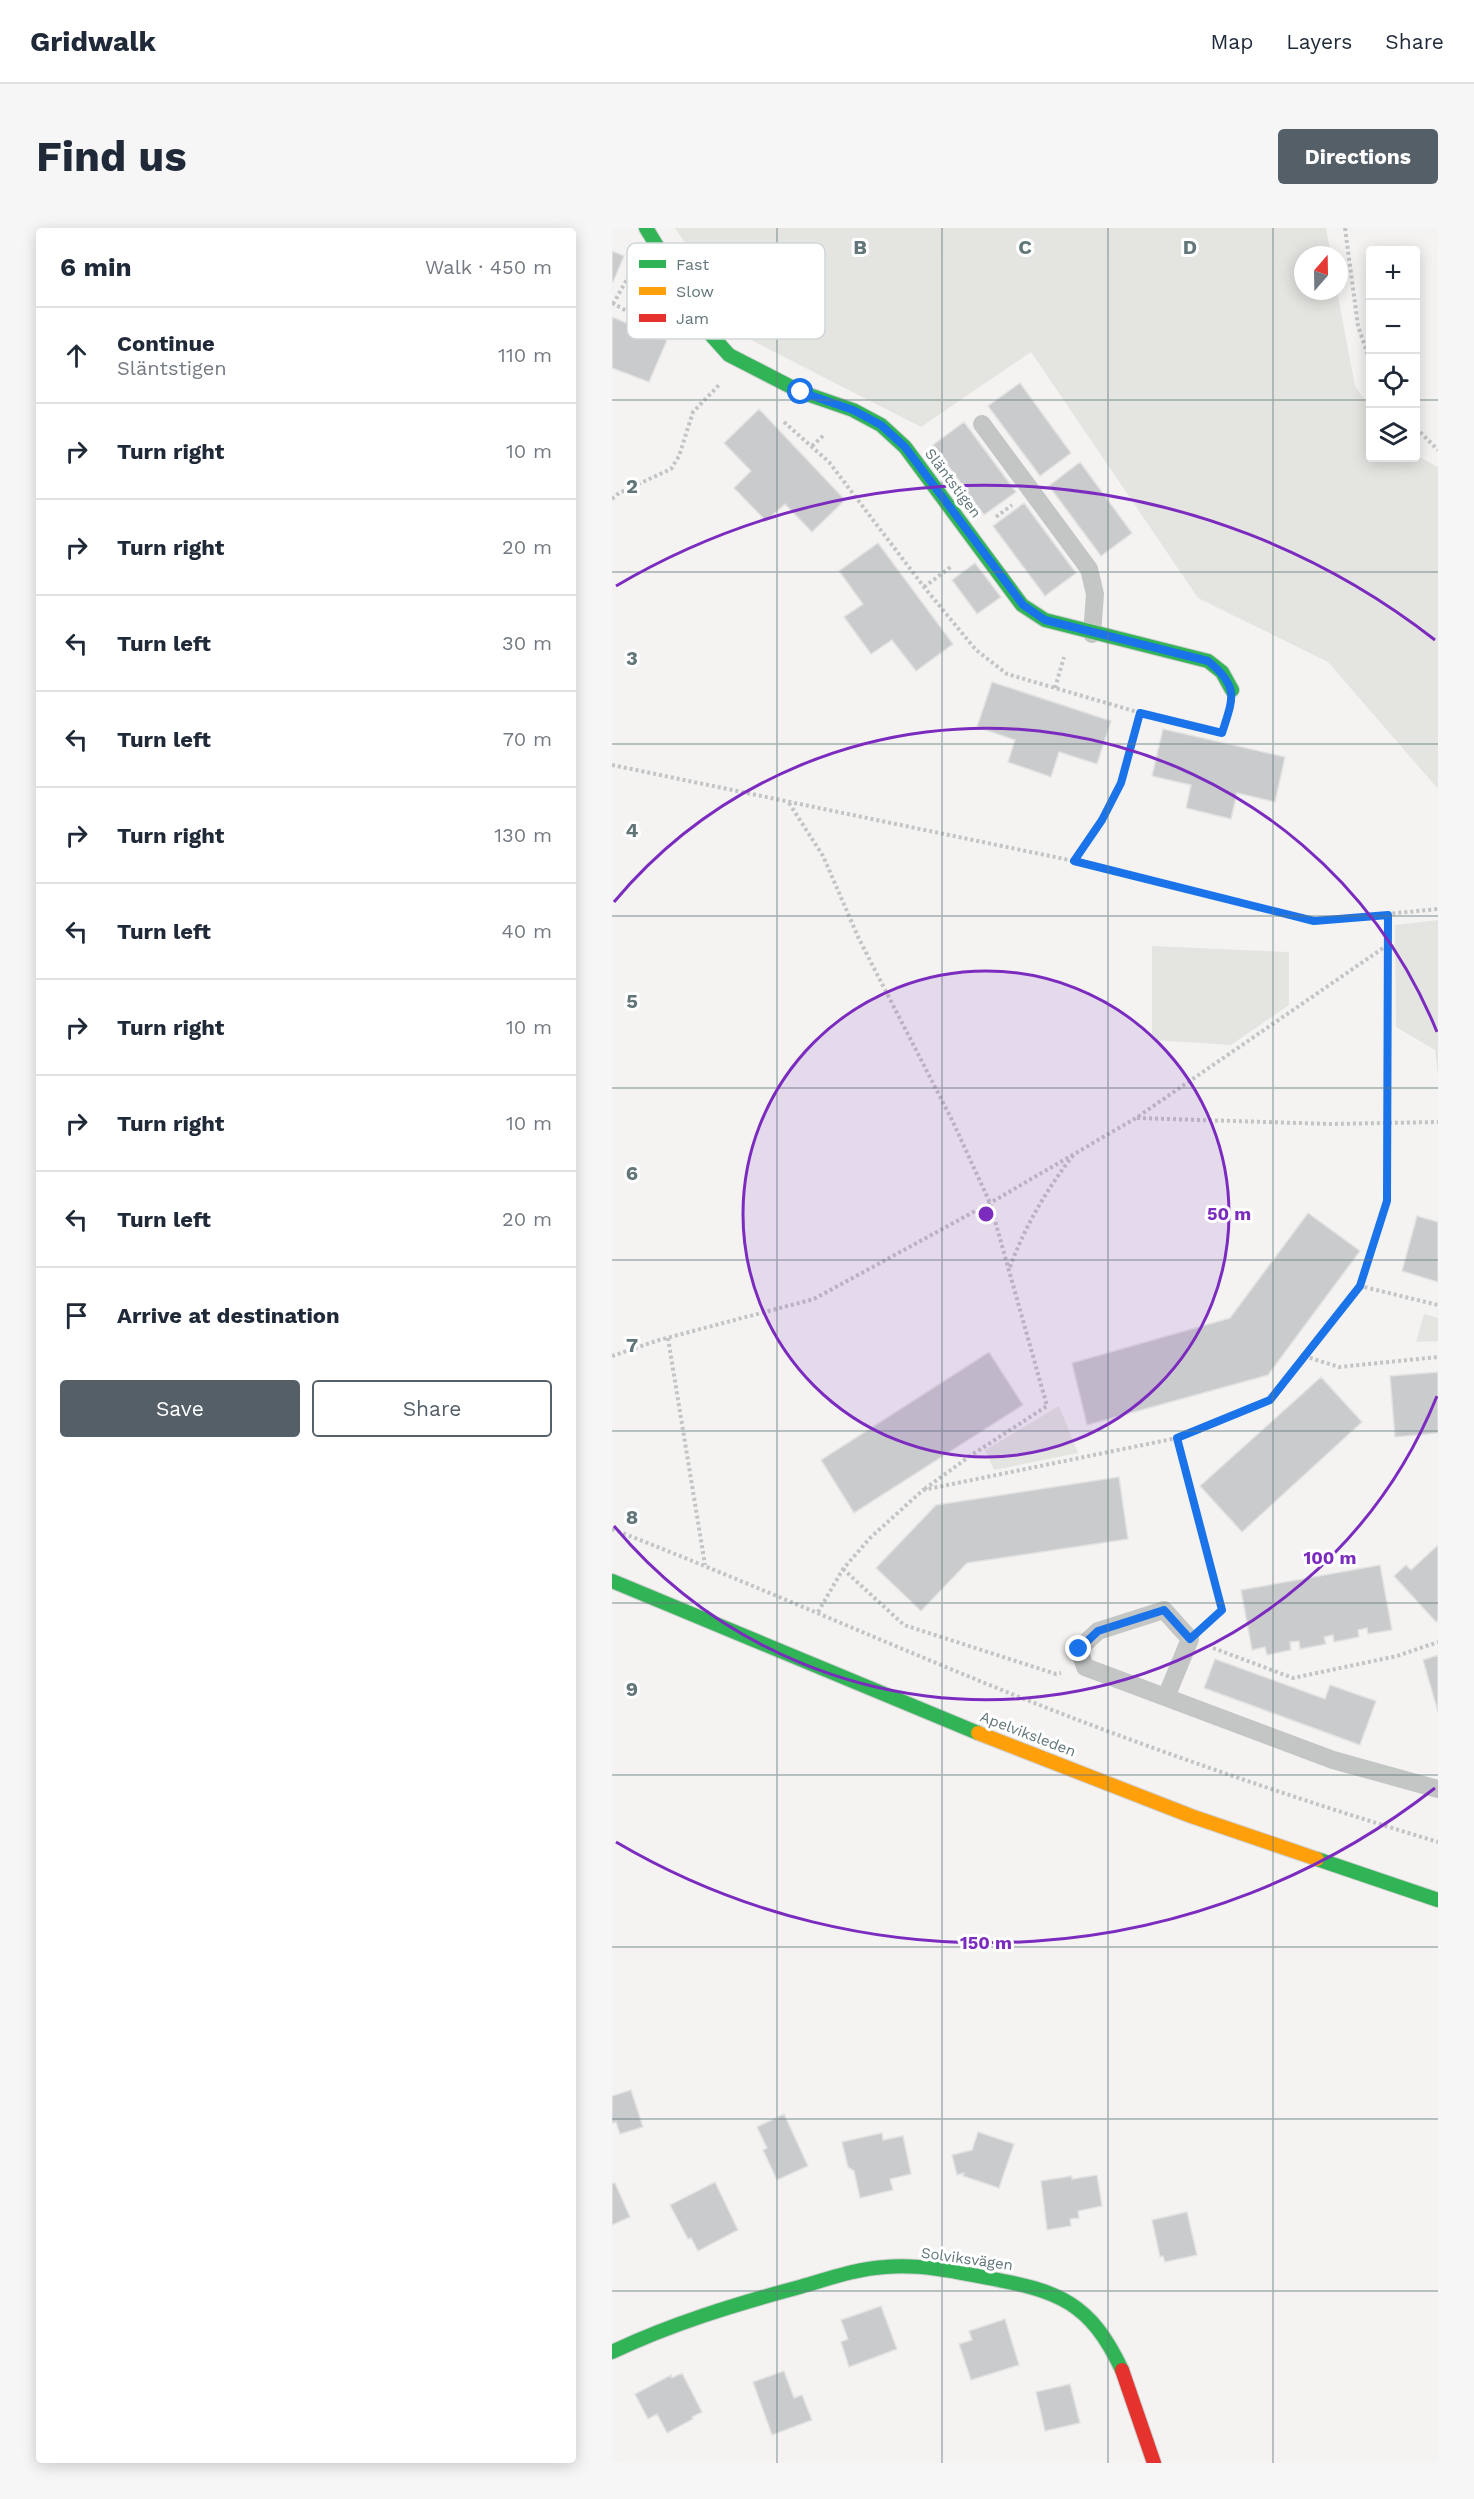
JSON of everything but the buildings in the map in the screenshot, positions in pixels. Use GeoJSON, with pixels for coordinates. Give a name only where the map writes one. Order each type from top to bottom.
{"type":"FeatureCollection","features":[{"type":"Feature","properties":{"kind":"street","name":"Släntstigen"},"geometry":{"type":"LineString","coordinates":[[646,228],[655,243]]}},
{"type":"Feature","properties":{"kind":"street","name":"Släntstigen"},"geometry":{"type":"LineString","coordinates":[[714,339],[729,355],[801,392],[847,408],[881,425],[905,447],[1023,605],[1045,620],[1092,634],[1208,661],[1222,672],[1232,690]]}},
{"type":"Feature","properties":{"kind":"street","name":"Apelviksleden"},"geometry":{"type":"LineString","coordinates":[[612,1581],[956,1724],[1191,1816],[1438,1900]]}},
{"type":"Feature","properties":{"kind":"street","name":"Solviksvägen"},"geometry":{"type":"LineString","coordinates":[[612,2352],[636,2340],[700,2316],[855,2271],[884,2267],[923,2268],[1016,2283],[1061,2297],[1077,2307],[1093,2322],[1108,2345],[1131,2392],[1154,2463]]}},
{"type":"Feature","properties":{"kind":"lane"},"geometry":{"type":"LineString","coordinates":[[982,424],[1089,569],[1095,594],[1092,634]]}},
{"type":"Feature","properties":{"kind":"lane"},"geometry":{"type":"LineString","coordinates":[[1166,1697],[1190,1639],[1164,1610],[1098,1631],[1079,1649],[1085,1667],[1333,1760],[1438,1789]]}},
{"type":"Feature","properties":{"kind":"path"},"geometry":{"type":"LineString","coordinates":[[1345,228],[1358,326],[1368,354]]}},
{"type":"Feature","properties":{"kind":"path"},"geometry":{"type":"LineString","coordinates":[[612,303],[627,311]]}},
{"type":"Feature","properties":{"kind":"path"},"geometry":{"type":"LineString","coordinates":[[612,499],[619,493],[672,469],[680,456],[693,412],[721,383]]}},
{"type":"Feature","properties":{"kind":"path"},"geometry":{"type":"LineString","coordinates":[[778,418],[829,462],[926,590],[976,650],[1007,674],[1140,713],[1222,733],[1231,704],[1232,690]]}},
{"type":"Feature","properties":{"kind":"path"},"geometry":{"type":"LineString","coordinates":[[1420,432],[1438,450]]}},
{"type":"Feature","properties":{"kind":"path"},"geometry":{"type":"LineString","coordinates":[[971,535],[1032,490]]}},
{"type":"Feature","properties":{"kind":"path"},"geometry":{"type":"LineString","coordinates":[[1074,861],[1102,820],[1121,783],[1140,713]]}},
{"type":"Feature","properties":{"kind":"path"},"geometry":{"type":"LineString","coordinates":[[612,765],[1074,861],[1314,921],[1438,909]]}},
{"type":"Feature","properties":{"kind":"path"},"geometry":{"type":"LineString","coordinates":[[789,802],[823,856],[859,939],[953,1122],[990,1203],[1047,1406],[923,1490],[870,1538],[843,1569],[818,1612]]}},
{"type":"Feature","properties":{"kind":"path"},"geometry":{"type":"LineString","coordinates":[[923,1490],[1177,1438],[1270,1400],[1360,1286],[1387,1201],[1388,915]]}},
{"type":"Feature","properties":{"kind":"path"},"geometry":{"type":"LineString","coordinates":[[612,1356],[668,1338],[814,1299],[990,1203],[1136,1118],[1389,944]]}},
{"type":"Feature","properties":{"kind":"path"},"geometry":{"type":"LineString","coordinates":[[1136,1118],[1438,1122]]}},
{"type":"Feature","properties":{"kind":"path"},"geometry":{"type":"LineString","coordinates":[[1009,1268],[1017,1246],[1036,1210],[1075,1153]]}},
{"type":"Feature","properties":{"kind":"path"},"geometry":{"type":"LineString","coordinates":[[1360,1286],[1438,1305]]}},
{"type":"Feature","properties":{"kind":"path"},"geometry":{"type":"LineString","coordinates":[[668,1338],[705,1566]]}},
{"type":"Feature","properties":{"kind":"path"},"geometry":{"type":"LineString","coordinates":[[1304,1356],[1339,1367],[1438,1357]]}},
{"type":"Feature","properties":{"kind":"path"},"geometry":{"type":"LineString","coordinates":[[1177,1438],[1222,1610],[1190,1639],[1293,1678],[1397,1656],[1438,1642]]}},
{"type":"Feature","properties":{"kind":"path"},"geometry":{"type":"LineString","coordinates":[[612,1529],[1064,1715],[1209,1768],[1438,1842]]}},
{"type":"Feature","properties":{"kind":"path"},"geometry":{"type":"LineString","coordinates":[[843,1569],[904,1625],[1056,1674],[1085,1667]]}},
{"type":"Feature","properties":{"kind":"shaded area"},"geometry":{"type":"Polygon","coordinates":[[[675,228],[1326,228],[1329,246],[1294,246],[1294,300],[1339,300],[1355,386],[1366,402],[1366,462],[1420,462],[1420,457],[1438,467],[1438,789],[1328,662],[1198,598],[1031,352],[921,427],[751,340],[825,339],[825,243],[685,243],[675,228]]]}},
{"type":"Feature","properties":{"kind":"shaded area"},"geometry":{"type":"Polygon","coordinates":[[[1438,920],[1438,1077],[1435,1050],[1396,1027],[1395,925],[1438,920]]]}},
{"type":"Feature","properties":{"kind":"shaded area"},"geometry":{"type":"Polygon","coordinates":[[[1152,946],[1289,952],[1289,1005],[1231,1045],[1152,1040],[1152,946]]]}},
{"type":"Feature","properties":{"kind":"shaded area"},"geometry":{"type":"Polygon","coordinates":[[[1424,1314],[1438,1318],[1438,1341],[1416,1342],[1424,1314]]]}},
{"type":"Feature","properties":{"kind":"shaded area"},"geometry":{"type":"Polygon","coordinates":[[[1059,1406],[1078,1453],[994,1470],[985,1450],[1059,1406]]]}},
{"type":"Feature","properties":{"kind":"traffic: fast"},"geometry":{"type":"LineString","coordinates":[[646,228],[655,243]]}},
{"type":"Feature","properties":{"kind":"traffic: fast"},"geometry":{"type":"LineString","coordinates":[[715,339],[729,355],[801,392],[853,410],[881,425],[905,447],[1022,605],[1045,620],[1208,661],[1222,672],[1232,690]]}},
{"type":"Feature","properties":{"kind":"traffic: fast"},"geometry":{"type":"LineString","coordinates":[[612,1581],[978,1733]]}},
{"type":"Feature","properties":{"kind":"traffic: fast"},"geometry":{"type":"LineString","coordinates":[[1317,1859],[1438,1900]]}},
{"type":"Feature","properties":{"kind":"traffic: fast"},"geometry":{"type":"LineString","coordinates":[[612,2352],[680,2324],[772,2294],[862,2270],[911,2266],[1013,2283],[1034,2288],[1070,2303],[1098,2329],[1122,2370]]}},
{"type":"Feature","properties":{"kind":"traffic: slow"},"geometry":{"type":"LineString","coordinates":[[978,1733],[1191,1816],[1317,1859]]}},
{"type":"Feature","properties":{"kind":"traffic: jam"},"geometry":{"type":"LineString","coordinates":[[1122,2370],[1154,2463]]}},
{"type":"Feature","properties":{"kind":"route"},"geometry":{"type":"LineString","coordinates":[[801,392],[853,410],[881,425],[905,447],[1005,584],[1023,605],[1045,620],[1092,634],[1208,661],[1222,672],[1232,690],[1231,704],[1222,733],[1140,713],[1121,783],[1102,820],[1074,861],[1314,921],[1388,915],[1387,1201],[1360,1286],[1270,1400],[1177,1438],[1222,1610],[1190,1639],[1164,1610],[1098,1631],[1079,1649]]}}]}
